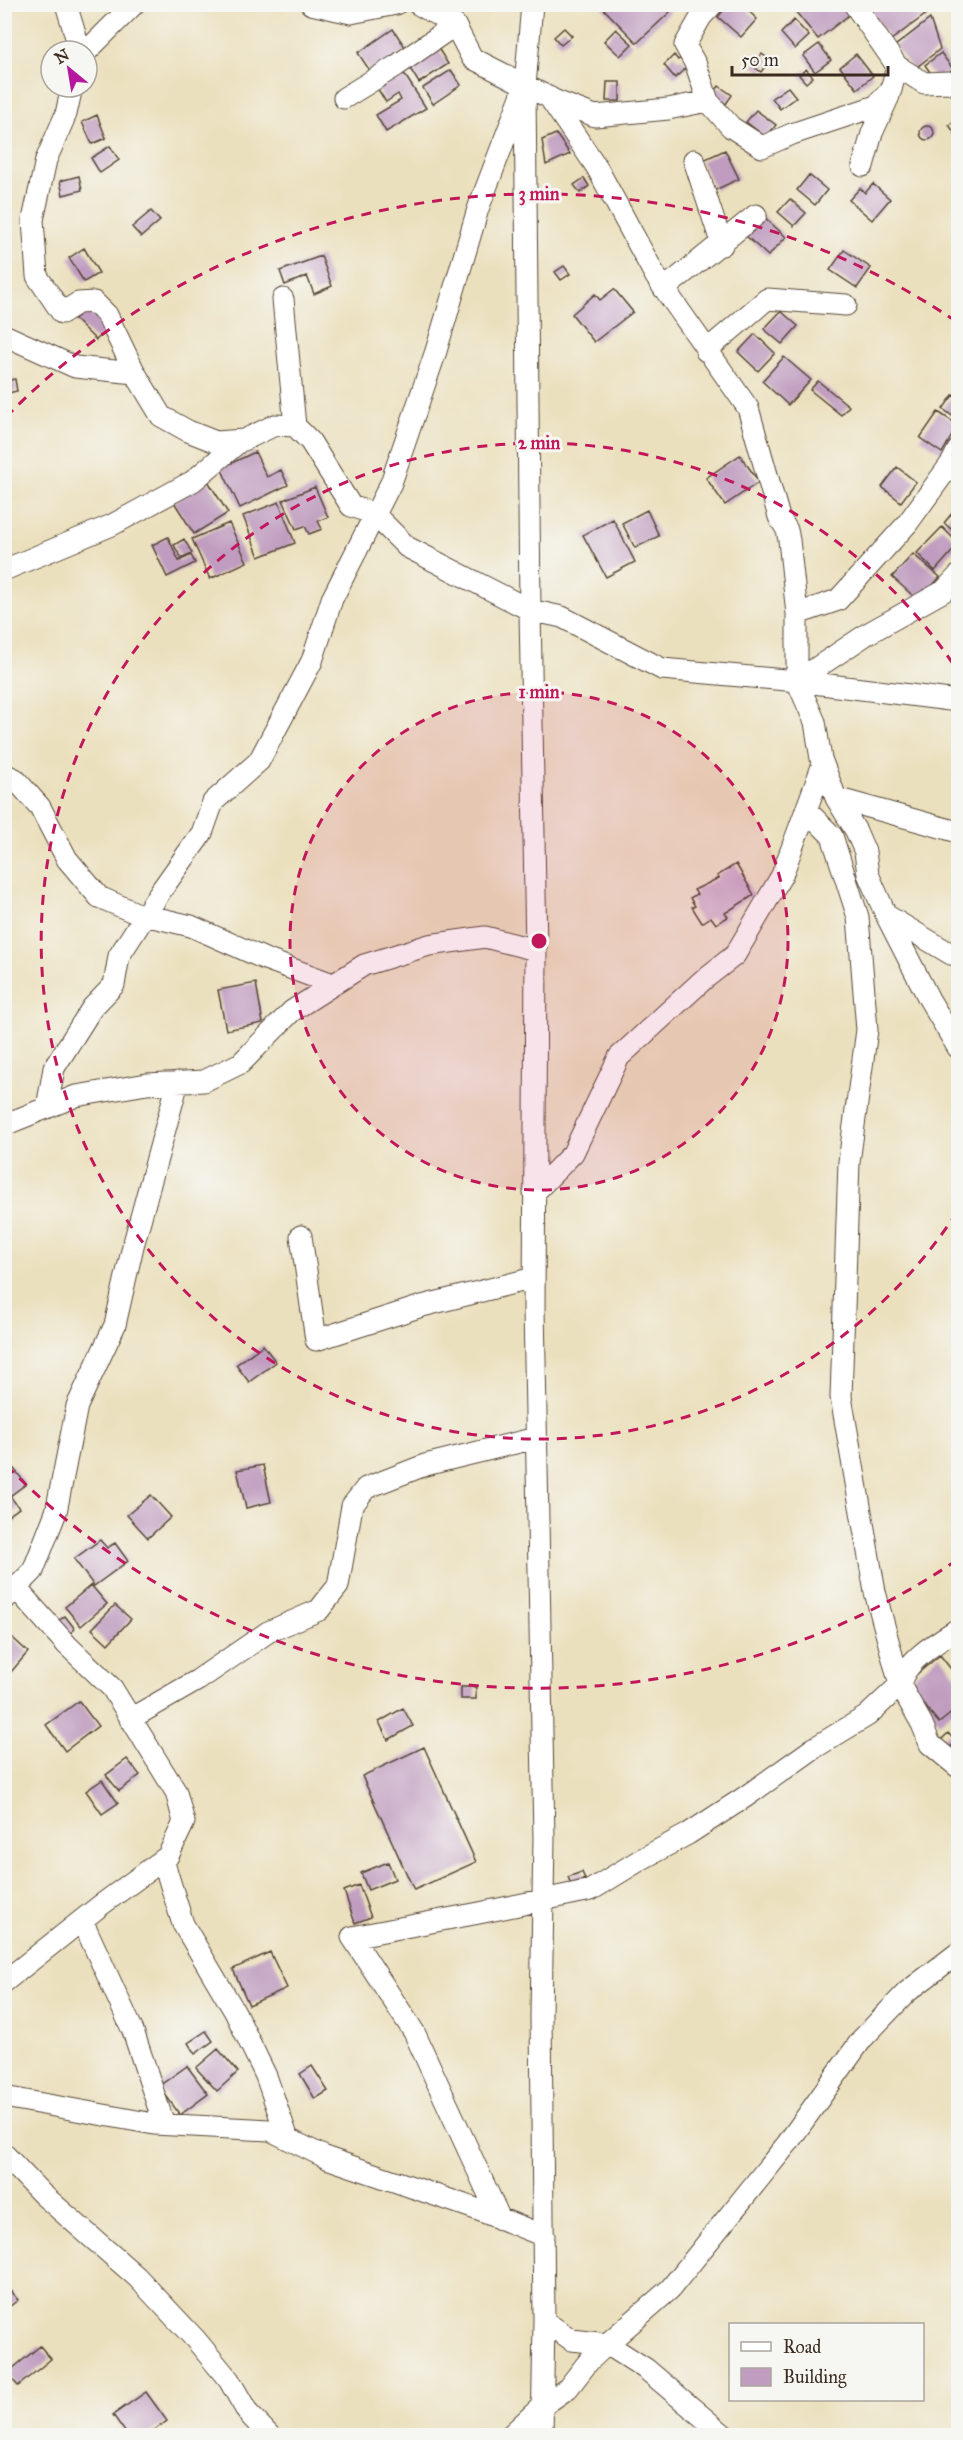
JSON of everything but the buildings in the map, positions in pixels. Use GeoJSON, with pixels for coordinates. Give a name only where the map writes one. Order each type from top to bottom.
{"type":"FeatureCollection","features":[{"type":"Feature","properties":{"kind":"street"},"geometry":{"type":"LineString","coordinates":[[66,4],[76,39]]}},
{"type":"Feature","properties":{"kind":"street"},"geometry":{"type":"LineString","coordinates":[[99,39],[134,4]]}},
{"type":"Feature","properties":{"kind":"street"},"geometry":{"type":"LineString","coordinates":[[311,4],[351,13],[396,4]]}},
{"type":"Feature","properties":{"kind":"street"},"geometry":{"type":"LineString","coordinates":[[418,4],[455,25],[472,58],[525,86],[595,116],[668,109],[708,101]]}},
{"type":"Feature","properties":{"kind":"street"},"geometry":{"type":"LineString","coordinates":[[532,4],[525,86],[536,950],[534,1278],[544,1838],[541,2015],[544,2236],[542,2436]]}},
{"type":"Feature","properties":{"kind":"street"},"geometry":{"type":"LineString","coordinates":[[713,4],[701,17],[685,45],[696,65],[708,101],[731,127],[762,147],[792,134],[876,106],[891,90]]}},
{"type":"Feature","properties":{"kind":"street"},"geometry":{"type":"LineString","coordinates":[[854,4],[897,66],[924,83],[949,82],[958,86]]}},
{"type":"Feature","properties":{"kind":"street"},"geometry":{"type":"LineString","coordinates":[[344,98],[396,66],[455,25]]}},
{"type":"Feature","properties":{"kind":"street"},"geometry":{"type":"LineString","coordinates":[[863,166],[872,133],[891,90],[897,66]]}},
{"type":"Feature","properties":{"kind":"street"},"geometry":{"type":"LineString","coordinates":[[47,1108],[54,1068],[92,1008],[114,985],[119,956],[202,833],[213,802],[259,761],[312,661],[332,598],[391,483],[436,351],[477,209],[525,86]]}},
{"type":"Feature","properties":{"kind":"street"},"geometry":{"type":"LineString","coordinates":[[549,97],[596,166],[664,289],[748,408],[779,517],[789,540],[797,614],[797,681],[815,722],[823,764],[836,798],[856,831],[865,852],[868,874],[886,915],[929,999],[958,1048]]}},
{"type":"Feature","properties":{"kind":"street"},"geometry":{"type":"LineString","coordinates":[[69,99],[66,114],[46,160],[33,220],[37,276],[62,313],[78,303],[94,302],[106,315],[135,373],[161,416],[188,431],[216,442],[240,441]]}},
{"type":"Feature","properties":{"kind":"street"},"geometry":{"type":"LineString","coordinates":[[694,160],[722,245]]}},
{"type":"Feature","properties":{"kind":"street"},"geometry":{"type":"LineString","coordinates":[[664,289],[722,245],[756,215]]}},
{"type":"Feature","properties":{"kind":"street"},"geometry":{"type":"LineString","coordinates":[[283,299],[295,426],[310,441],[351,506],[375,514],[407,547],[530,610],[562,617],[662,669],[797,681],[958,700]]}},
{"type":"Feature","properties":{"kind":"street"},"geometry":{"type":"LineString","coordinates":[[706,351],[767,299],[846,305]]}},
{"type":"Feature","properties":{"kind":"street"},"geometry":{"type":"LineString","coordinates":[[5,335],[75,367],[135,373]]}},
{"type":"Feature","properties":{"kind":"street"},"geometry":{"type":"LineString","coordinates":[[4,570],[112,525],[193,481],[240,441],[274,425],[295,426]]}},
{"type":"Feature","properties":{"kind":"street"},"geometry":{"type":"LineString","coordinates":[[797,614],[838,600],[906,524],[952,462],[958,450]]}},
{"type":"Feature","properties":{"kind":"street"},"geometry":{"type":"LineString","coordinates":[[797,681],[867,634],[944,591],[958,576]]}},
{"type":"Feature","properties":{"kind":"street"},"geometry":{"type":"LineString","coordinates":[[534,1193],[573,1153],[619,1057],[703,980],[735,956],[782,875],[823,764]]}},
{"type":"Feature","properties":{"kind":"street"},"geometry":{"type":"LineString","coordinates":[[4,774],[15,779],[40,807],[67,859],[99,897],[145,915],[191,926],[265,959],[333,984]]}},
{"type":"Feature","properties":{"kind":"street"},"geometry":{"type":"LineString","coordinates":[[836,798],[958,832]]}},
{"type":"Feature","properties":{"kind":"street"},"geometry":{"type":"LineString","coordinates":[[806,810],[832,836],[858,917],[867,1029],[849,1162],[841,1396],[875,1592],[900,1685],[922,1724],[930,1744],[958,1767]]}},
{"type":"Feature","properties":{"kind":"street"},"geometry":{"type":"LineString","coordinates":[[886,915],[951,954],[958,955]]}},
{"type":"Feature","properties":{"kind":"street"},"geometry":{"type":"LineString","coordinates":[[4,1125],[76,1096],[147,1084],[204,1081],[241,1063],[291,1011],[364,965],[429,945],[485,937],[536,950]]}},
{"type":"Feature","properties":{"kind":"street"},"geometry":{"type":"LineString","coordinates":[[4,1982],[168,1856],[184,1822],[176,1792],[112,1688],[10,1594],[33,1571],[56,1512],[78,1406],[116,1325],[133,1246],[178,1082]]}},
{"type":"Feature","properties":{"kind":"street"},"geometry":{"type":"LineString","coordinates":[[301,1236],[316,1340],[422,1306],[534,1278]]}},
{"type":"Feature","properties":{"kind":"street"},"geometry":{"type":"LineString","coordinates":[[130,1719],[198,1680],[268,1632],[319,1610],[338,1586],[352,1506],[366,1488],[425,1465],[536,1438]]}},
{"type":"Feature","properties":{"kind":"street"},"geometry":{"type":"LineString","coordinates":[[501,2219],[414,2032],[352,1936],[479,1914],[591,1890],[639,1860],[688,1834],[814,1748],[867,1716],[900,1685],[902,1678],[927,1648],[958,1629]]}},
{"type":"Feature","properties":{"kind":"street"},"geometry":{"type":"LineString","coordinates":[[163,1860],[183,1924],[235,2012],[266,2076],[288,2139]]}},
{"type":"Feature","properties":{"kind":"street"},"geometry":{"type":"LineString","coordinates":[[82,1920],[134,2031],[164,2124]]}},
{"type":"Feature","properties":{"kind":"street"},"geometry":{"type":"LineString","coordinates":[[510,2436],[541,2407],[568,2388],[589,2361],[670,2289],[787,2144],[862,2038],[907,1992],[958,1953]]}},
{"type":"Feature","properties":{"kind":"street"},"geometry":{"type":"LineString","coordinates":[[4,2097],[164,2124],[270,2130],[327,2158],[544,2236]]}},
{"type":"Feature","properties":{"kind":"street"},"geometry":{"type":"LineString","coordinates":[[4,2154],[42,2194],[137,2277],[208,2352],[229,2380],[248,2413],[270,2436]]}},
{"type":"Feature","properties":{"kind":"street"},"geometry":{"type":"LineString","coordinates":[[544,2321],[572,2340],[607,2344],[646,2369],[725,2436]]}}]}
